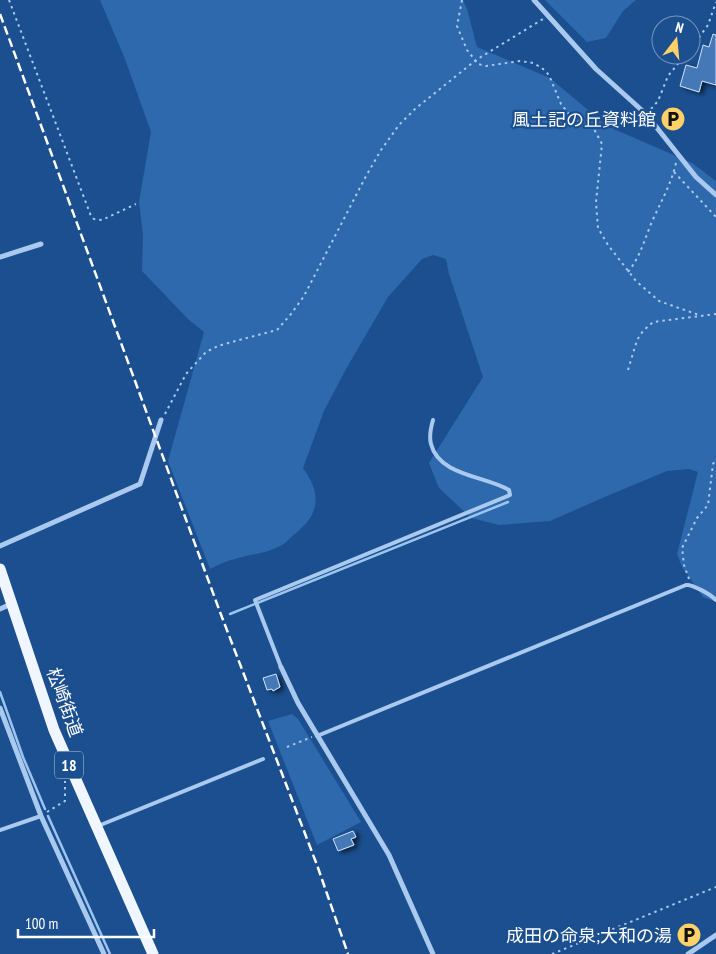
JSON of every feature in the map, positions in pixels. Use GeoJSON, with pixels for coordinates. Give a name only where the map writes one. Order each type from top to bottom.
{"type":"FeatureCollection","features":[{"type":"Feature","properties":{"kind":"main road","name":"松崎街道"},"geometry":{"type":"LineString","coordinates":[[0,569],[54,730],[153,954]]}},
{"type":"Feature","properties":{"kind":"street"},"geometry":{"type":"LineString","coordinates":[[534,0],[596,69],[646,114],[696,177],[716,194]]}},
{"type":"Feature","properties":{"kind":"street"},"geometry":{"type":"LineString","coordinates":[[0,257],[41,244]]}},
{"type":"Feature","properties":{"kind":"street"},"geometry":{"type":"LineString","coordinates":[[0,546],[140,484],[161,420]]}},
{"type":"Feature","properties":{"kind":"street"},"geometry":{"type":"LineString","coordinates":[[0,609],[12,604]]}},
{"type":"Feature","properties":{"kind":"street"},"geometry":{"type":"LineString","coordinates":[[281,667],[293,694],[317,736],[389,855],[433,954]]}},
{"type":"Feature","properties":{"kind":"street"},"geometry":{"type":"LineString","coordinates":[[0,708],[41,816],[104,954]]}},
{"type":"Feature","properties":{"kind":"street"},"geometry":{"type":"LineString","coordinates":[[688,954],[716,935]]}},
{"type":"Feature","properties":{"kind":"lane"},"geometry":{"type":"LineString","coordinates":[[281,667],[255,600],[510,495],[509,490],[503,486],[470,476],[440,459],[434,452],[430,442],[433,420]]}},
{"type":"Feature","properties":{"kind":"lane"},"geometry":{"type":"LineString","coordinates":[[317,736],[690,584],[711,595],[716,600]]}},
{"type":"Feature","properties":{"kind":"lane"},"geometry":{"type":"LineString","coordinates":[[96,827],[263,759]]}},
{"type":"Feature","properties":{"kind":"lane"},"geometry":{"type":"LineString","coordinates":[[0,830],[41,816]]}},
{"type":"Feature","properties":{"kind":"path"},"geometry":{"type":"LineString","coordinates":[[9,0],[91,216],[94,219],[102,220],[136,204]]}},
{"type":"Feature","properties":{"kind":"path"},"geometry":{"type":"LineString","coordinates":[[462,0],[457,26],[466,50],[478,64],[486,66],[520,61],[533,63],[542,68],[549,75],[561,104],[568,113],[576,120],[594,129],[602,144],[596,202],[598,228],[628,272],[659,301],[699,315]]}},
{"type":"Feature","properties":{"kind":"path"},"geometry":{"type":"LineString","coordinates":[[701,34],[708,25],[716,2]]}},
{"type":"Feature","properties":{"kind":"path"},"geometry":{"type":"LineString","coordinates":[[161,420],[186,374],[206,352],[232,342],[276,330],[291,314],[304,296],[365,178],[381,150],[399,125],[415,109],[476,60],[548,16]]}},
{"type":"Feature","properties":{"kind":"path"},"geometry":{"type":"LineString","coordinates":[[646,114],[658,101],[668,76],[677,65]]}},
{"type":"Feature","properties":{"kind":"path"},"geometry":{"type":"LineString","coordinates":[[628,272],[637,260],[674,172],[678,154]]}},
{"type":"Feature","properties":{"kind":"path"},"geometry":{"type":"LineString","coordinates":[[674,172],[716,216]]}},
{"type":"Feature","properties":{"kind":"path"},"geometry":{"type":"LineString","coordinates":[[628,370],[637,340],[653,322],[716,314]]}},
{"type":"Feature","properties":{"kind":"path"},"geometry":{"type":"LineString","coordinates":[[690,584],[684,565],[682,548],[696,518],[708,505],[713,464],[716,459]]}},
{"type":"Feature","properties":{"kind":"path"},"geometry":{"type":"LineString","coordinates":[[286,747],[317,736]]}},
{"type":"Feature","properties":{"kind":"path"},"geometry":{"type":"LineString","coordinates":[[41,816],[65,801],[64,768],[69,763]]}},
{"type":"Feature","properties":{"kind":"path"},"geometry":{"type":"LineString","coordinates":[[552,954],[716,887]]}},
{"type":"Feature","properties":{"kind":"shaded area"},"geometry":{"type":"Polygon","coordinates":[[[100,0],[463,0],[477,47],[550,78],[607,126],[692,163],[716,181],[716,602],[703,597],[682,567],[677,554],[698,472],[689,469],[667,471],[550,521],[499,525],[471,518],[439,488],[429,463],[483,377],[449,274],[446,259],[433,255],[422,259],[388,297],[324,411],[303,468],[313,486],[316,503],[309,519],[282,545],[269,551],[228,561],[210,569],[168,461],[204,332],[188,319],[142,271],[143,235],[139,202],[151,132],[125,59],[100,0]]]}},
{"type":"Feature","properties":{"kind":"shaded area"},"geometry":{"type":"Polygon","coordinates":[[[545,0],[636,0],[623,11],[606,38],[587,42],[545,0]]]}},
{"type":"Feature","properties":{"kind":"shaded area"},"geometry":{"type":"Polygon","coordinates":[[[292,714],[298,719],[361,822],[317,845],[268,721],[292,714]]]}},
{"type":"Feature","properties":{"kind":"building"},"geometry":{"type":"Polygon","coordinates":[[[713,34],[716,35],[716,85],[702,81],[699,92],[680,86],[686,65],[697,68],[698,65],[701,65],[703,45],[709,47],[713,34]]]}},
{"type":"Feature","properties":{"kind":"building"},"geometry":{"type":"Polygon","coordinates":[[[276,674],[280,687],[273,691],[272,689],[267,690],[263,678],[276,674]]]}},
{"type":"Feature","properties":{"kind":"building"},"geometry":{"type":"Polygon","coordinates":[[[353,831],[356,837],[351,839],[354,845],[338,851],[333,839],[353,831]]]}},
{"type":"Feature","properties":{"kind":"waterway"},"geometry":{"type":"LineString","coordinates":[[230,614],[508,502]]}},
{"type":"Feature","properties":{"kind":"waterway"},"geometry":{"type":"LineString","coordinates":[[0,692],[23,757],[45,809]]}},
{"type":"Feature","properties":{"kind":"waterway"},"geometry":{"type":"LineString","coordinates":[[48,816],[110,954]]}},
{"type":"Feature","properties":{"kind":"railway"},"geometry":{"type":"LineString","coordinates":[[0,14],[220,612],[317,865],[348,954]]}},
{"type":"Feature","properties":{"kind":"place","name":"風土記の丘資料館"},"geometry":{"type":"Point","coordinates":[673,119]}},
{"type":"Feature","properties":{"kind":"place","name":"成田の命泉;大和の湯"},"geometry":{"type":"Point","coordinates":[689,935]}}]}
